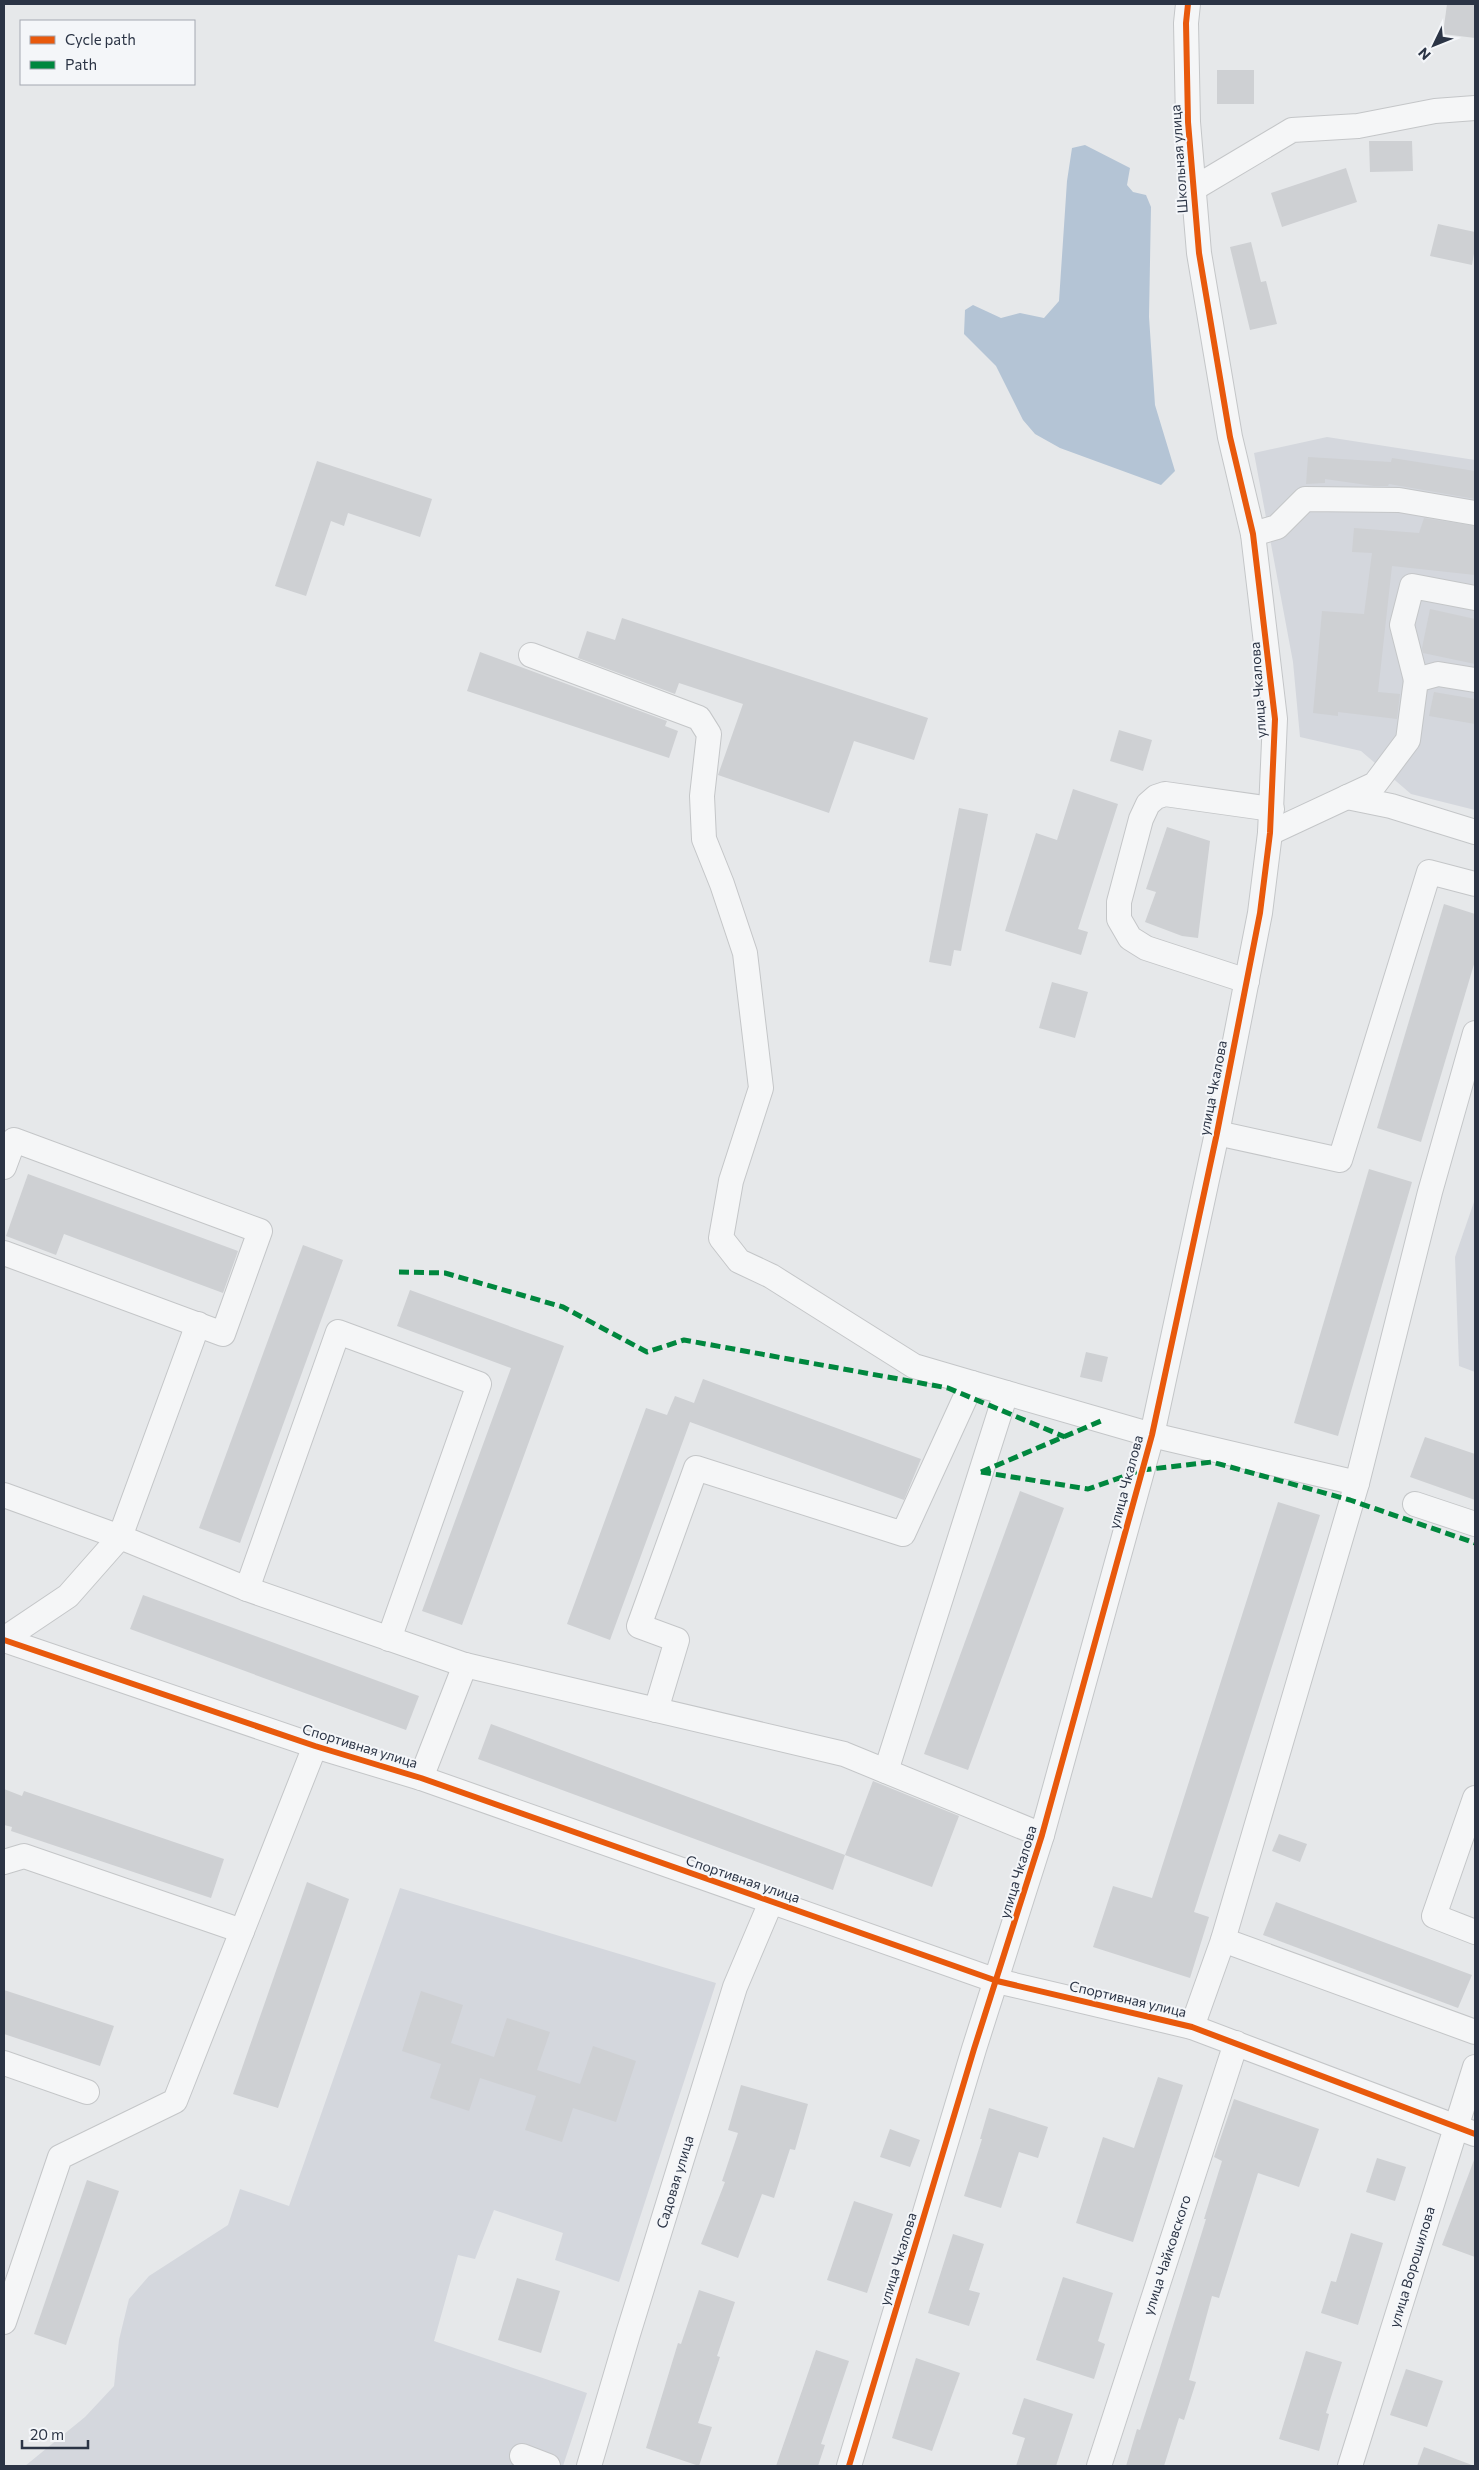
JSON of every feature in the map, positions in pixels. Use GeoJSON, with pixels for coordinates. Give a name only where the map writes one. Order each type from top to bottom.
{"type":"FeatureCollection","features":[{"type":"Feature","properties":{"kind":"street","name":"Школьная улица"},"geometry":{"type":"LineString","coordinates":[[1188,4],[1186,23],[1188,122],[1199,254],[1230,437]]}},
{"type":"Feature","properties":{"kind":"street"},"geometry":{"type":"LineString","coordinates":[[1193,189],[1292,130],[1358,126],[1435,111],[1475,108]]}},
{"type":"Feature","properties":{"kind":"street","name":"улица Чкалова"},"geometry":{"type":"LineString","coordinates":[[848,2466],[974,2049],[1042,1835],[1152,1435],[1217,1133],[1260,913],[1272,809],[1276,719],[1253,534],[1230,437]]}},
{"type":"Feature","properties":{"kind":"street"},"geometry":{"type":"LineString","coordinates":[[1253,534],[1277,527],[1305,499],[1399,500],[1475,513]]}},
{"type":"Feature","properties":{"kind":"street"},"geometry":{"type":"LineString","coordinates":[[1270,833],[1375,784],[1408,740],[1416,680],[1402,625],[1412,586],[1475,598]]}},
{"type":"Feature","properties":{"kind":"street"},"geometry":{"type":"LineString","coordinates":[[531,655],[699,718],[709,734],[702,796],[704,839],[722,884],[745,953],[761,1088],[731,1182],[721,1238],[739,1260],[771,1276],[914,1366],[1152,1435],[1357,1483]]}},
{"type":"Feature","properties":{"kind":"street"},"geometry":{"type":"LineString","coordinates":[[1416,680],[1438,674],[1475,680]]}},
{"type":"Feature","properties":{"kind":"street"},"geometry":{"type":"LineString","coordinates":[[1247,981],[1146,948],[1130,938],[1119,919],[1119,902],[1141,819],[1148,804],[1156,797],[1165,794],[1272,809]]}},
{"type":"Feature","properties":{"kind":"street"},"geometry":{"type":"LineString","coordinates":[[1347,797],[1391,806],[1475,832]]}},
{"type":"Feature","properties":{"kind":"street"},"geometry":{"type":"LineString","coordinates":[[1217,1133],[1340,1160],[1429,872],[1475,884]]}},
{"type":"Feature","properties":{"kind":"street"},"geometry":{"type":"LineString","coordinates":[[1192,2027],[1223,1940],[1357,1483],[1430,1192],[1475,1033]]}},
{"type":"Feature","properties":{"kind":"street"},"geometry":{"type":"LineString","coordinates":[[4,1167],[14,1140],[260,1231],[223,1334],[4,1253]]}},
{"type":"Feature","properties":{"kind":"street"},"geometry":{"type":"LineString","coordinates":[[4,1639],[68,1596],[120,1538],[198,1324]]}},
{"type":"Feature","properties":{"kind":"street"},"geometry":{"type":"LineString","coordinates":[[247,1589],[338,1332],[479,1384],[389,1638]]}},
{"type":"Feature","properties":{"kind":"street"},"geometry":{"type":"LineString","coordinates":[[656,1710],[677,1640],[639,1626],[696,1468],[903,1534],[972,1383]]}},
{"type":"Feature","properties":{"kind":"street"},"geometry":{"type":"LineString","coordinates":[[886,1771],[1006,1393]]}},
{"type":"Feature","properties":{"kind":"street"},"geometry":{"type":"LineString","coordinates":[[4,1495],[120,1538],[247,1589],[465,1665],[844,1754],[1042,1835]]}},
{"type":"Feature","properties":{"kind":"street"},"geometry":{"type":"LineString","coordinates":[[1415,1504],[1475,1524]]}},
{"type":"Feature","properties":{"kind":"street","name":"Спортивная улица"},"geometry":{"type":"LineString","coordinates":[[4,1639],[315,1746],[421,1778],[997,1980],[1192,2027],[1466,2130]]}},
{"type":"Feature","properties":{"kind":"street"},"geometry":{"type":"LineString","coordinates":[[421,1778],[465,1665]]}},
{"type":"Feature","properties":{"kind":"street"},"geometry":{"type":"LineString","coordinates":[[4,2322],[60,2157],[175,2101],[315,1746]]}},
{"type":"Feature","properties":{"kind":"street"},"geometry":{"type":"LineString","coordinates":[[1475,1798],[1434,1916],[1475,1932]]}},
{"type":"Feature","properties":{"kind":"street"},"geometry":{"type":"LineString","coordinates":[[4,1862],[24,1856],[242,1931]]}},
{"type":"Feature","properties":{"kind":"street","name":"Садовая улица"},"geometry":{"type":"LineString","coordinates":[[594,2465],[735,1988],[771,1902]]}},
{"type":"Feature","properties":{"kind":"street"},"geometry":{"type":"LineString","coordinates":[[1223,1940],[1475,2032]]}},
{"type":"Feature","properties":{"kind":"street","name":"улица Чайковского"},"geometry":{"type":"LineString","coordinates":[[1099,2466],[1236,2043]]}},
{"type":"Feature","properties":{"kind":"street"},"geometry":{"type":"LineString","coordinates":[[4,2063],[87,2092]]}},
{"type":"Feature","properties":{"kind":"street","name":"улица Ворошилова"},"geometry":{"type":"LineString","coordinates":[[1350,2466],[1466,2130],[1475,2067]]}},
{"type":"Feature","properties":{"kind":"street"},"geometry":{"type":"LineString","coordinates":[[522,2456],[548,2466]]}},
{"type":"Feature","properties":{"kind":"shaded area"},"geometry":{"type":"Polygon","coordinates":[[[1327,437],[1475,460],[1475,810],[1411,794],[1361,751],[1300,737],[1293,662],[1254,453],[1327,437]]]}},
{"type":"Feature","properties":{"kind":"shaded area"},"geometry":{"type":"Polygon","coordinates":[[[1475,1199],[1475,1372],[1459,1366],[1455,1257],[1475,1199]]]}},
{"type":"Feature","properties":{"kind":"shaded area"},"geometry":{"type":"Polygon","coordinates":[[[400,1888],[716,1983],[619,2282],[555,2260],[563,2233],[494,2210],[475,2259],[458,2255],[434,2341],[587,2393],[563,2466],[25,2466],[85,2417],[114,2386],[119,2340],[129,2299],[149,2276],[228,2225],[240,2189],[289,2206],[400,1888]]]}},
{"type":"Feature","properties":{"kind":"water"},"geometry":{"type":"Polygon","coordinates":[[[1085,145],[1130,168],[1127,185],[1133,192],[1146,195],[1151,207],[1149,317],[1155,405],[1175,471],[1161,485],[1060,448],[1035,434],[1023,420],[996,366],[964,334],[965,310],[973,305],[1001,318],[1020,313],[1044,318],[1059,301],[1067,181],[1072,148],[1085,145]]]}},
{"type":"Feature","properties":{"kind":"building"},"geometry":{"type":"Polygon","coordinates":[[[1447,4],[1475,4],[1475,38],[1443,34],[1447,4]]]}},
{"type":"Feature","properties":{"kind":"building"},"geometry":{"type":"Polygon","coordinates":[[[1217,70],[1254,70],[1254,104],[1217,104],[1217,70]]]}},
{"type":"Feature","properties":{"kind":"building"},"geometry":{"type":"Polygon","coordinates":[[[1369,141],[1412,141],[1413,171],[1370,172],[1369,141]]]}},
{"type":"Feature","properties":{"kind":"building"},"geometry":{"type":"Polygon","coordinates":[[[1346,168],[1357,202],[1282,227],[1271,193],[1346,168]]]}},
{"type":"Feature","properties":{"kind":"building"},"geometry":{"type":"Polygon","coordinates":[[[1438,224],[1475,232],[1472,265],[1430,256],[1438,224]]]}},
{"type":"Feature","properties":{"kind":"building"},"geometry":{"type":"Polygon","coordinates":[[[1251,242],[1261,282],[1266,281],[1277,324],[1250,330],[1230,247],[1251,242]]]}},
{"type":"Feature","properties":{"kind":"building"},"geometry":{"type":"Polygon","coordinates":[[[1308,457],[1391,462],[1392,458],[1475,471],[1475,499],[1389,484],[1388,486],[1374,486],[1325,479],[1325,483],[1306,484],[1308,457]]]}},
{"type":"Feature","properties":{"kind":"building"},"geometry":{"type":"Polygon","coordinates":[[[317,461],[432,499],[420,537],[348,513],[344,526],[331,521],[306,596],[275,586],[317,461]]]}},
{"type":"Feature","properties":{"kind":"building"},"geometry":{"type":"Polygon","coordinates":[[[1424,518],[1475,526],[1475,575],[1392,566],[1378,692],[1400,694],[1397,719],[1338,712],[1338,716],[1313,713],[1322,611],[1364,614],[1372,553],[1352,552],[1354,528],[1419,533],[1424,518]]]}},
{"type":"Feature","properties":{"kind":"building"},"geometry":{"type":"Polygon","coordinates":[[[1430,609],[1475,619],[1475,664],[1423,653],[1422,648],[1430,609]]]}},
{"type":"Feature","properties":{"kind":"building"},"geometry":{"type":"Polygon","coordinates":[[[622,618],[928,718],[914,760],[854,741],[829,813],[718,775],[743,704],[679,683],[675,694],[578,658],[587,631],[615,640],[622,618]]]}},
{"type":"Feature","properties":{"kind":"building"},"geometry":{"type":"Polygon","coordinates":[[[480,652],[667,721],[665,726],[678,731],[669,758],[467,691],[480,652]]]}},
{"type":"Feature","properties":{"kind":"building"},"geometry":{"type":"Polygon","coordinates":[[[1434,692],[1475,699],[1475,724],[1429,716],[1434,692]]]}},
{"type":"Feature","properties":{"kind":"building"},"geometry":{"type":"Polygon","coordinates":[[[1119,730],[1152,740],[1143,771],[1110,761],[1119,730]]]}},
{"type":"Feature","properties":{"kind":"building"},"geometry":{"type":"Polygon","coordinates":[[[1073,789],[1118,804],[1078,929],[1088,932],[1081,955],[1005,931],[1036,833],[1057,840],[1073,789]]]}},
{"type":"Feature","properties":{"kind":"building"},"geometry":{"type":"Polygon","coordinates":[[[959,808],[988,814],[961,951],[954,950],[951,966],[929,962],[959,808]]]}},
{"type":"Feature","properties":{"kind":"building"},"geometry":{"type":"Polygon","coordinates":[[[1167,827],[1210,841],[1198,938],[1182,936],[1145,922],[1156,892],[1146,889],[1167,827]]]}},
{"type":"Feature","properties":{"kind":"building"},"geometry":{"type":"Polygon","coordinates":[[[1444,904],[1475,914],[1475,961],[1421,1142],[1377,1128],[1444,904]]]}},
{"type":"Feature","properties":{"kind":"building"},"geometry":{"type":"Polygon","coordinates":[[[1052,982],[1088,992],[1075,1038],[1039,1028],[1052,982]]]}},
{"type":"Feature","properties":{"kind":"building"},"geometry":{"type":"Polygon","coordinates":[[[1369,1169],[1412,1182],[1338,1436],[1294,1423],[1369,1169]]]}},
{"type":"Feature","properties":{"kind":"building"},"geometry":{"type":"Polygon","coordinates":[[[28,1174],[238,1251],[223,1293],[64,1234],[56,1255],[6,1236],[28,1174]]]}},
{"type":"Feature","properties":{"kind":"building"},"geometry":{"type":"Polygon","coordinates":[[[303,1245],[343,1260],[240,1543],[199,1528],[303,1245]]]}},
{"type":"Feature","properties":{"kind":"building"},"geometry":{"type":"Polygon","coordinates":[[[410,1290],[564,1346],[462,1625],[422,1611],[511,1368],[397,1326],[410,1290]]]}},
{"type":"Feature","properties":{"kind":"building"},"geometry":{"type":"Polygon","coordinates":[[[1086,1352],[1108,1357],[1102,1382],[1080,1377],[1086,1352]]]}},
{"type":"Feature","properties":{"kind":"building"},"geometry":{"type":"Polygon","coordinates":[[[703,1379],[921,1459],[904,1500],[690,1422],[610,1640],[567,1624],[646,1408],[667,1415],[675,1396],[694,1403],[703,1379]]]}},
{"type":"Feature","properties":{"kind":"building"},"geometry":{"type":"Polygon","coordinates":[[[1425,1437],[1475,1454],[1475,1500],[1410,1477],[1425,1437]]]}},
{"type":"Feature","properties":{"kind":"building"},"geometry":{"type":"Polygon","coordinates":[[[1020,1491],[1064,1508],[968,1770],[924,1754],[1020,1491]]]}},
{"type":"Feature","properties":{"kind":"building"},"geometry":{"type":"Polygon","coordinates":[[[1278,1502],[1320,1515],[1194,1912],[1209,1917],[1190,1978],[1093,1947],[1113,1886],[1152,1898],[1278,1502]]]}},
{"type":"Feature","properties":{"kind":"building"},"geometry":{"type":"Polygon","coordinates":[[[143,1595],[419,1696],[406,1730],[130,1629],[143,1595]]]}},
{"type":"Feature","properties":{"kind":"building"},"geometry":{"type":"Polygon","coordinates":[[[491,1724],[845,1855],[833,1890],[478,1759],[491,1724]]]}},
{"type":"Feature","properties":{"kind":"building"},"geometry":{"type":"Polygon","coordinates":[[[873,1781],[959,1816],[932,1887],[845,1855],[873,1781]]]}},
{"type":"Feature","properties":{"kind":"building"},"geometry":{"type":"Polygon","coordinates":[[[4,1789],[22,1796],[24,1791],[224,1859],[211,1898],[11,1831],[12,1827],[4,1825],[4,1789]]]}},
{"type":"Feature","properties":{"kind":"building"},"geometry":{"type":"Polygon","coordinates":[[[1279,1834],[1307,1844],[1300,1862],[1272,1851],[1279,1834]]]}},
{"type":"Feature","properties":{"kind":"building"},"geometry":{"type":"Polygon","coordinates":[[[307,1882],[349,1899],[278,2108],[233,2094],[307,1882]]]}},
{"type":"Feature","properties":{"kind":"building"},"geometry":{"type":"Polygon","coordinates":[[[1276,1902],[1472,1975],[1458,2008],[1263,1935],[1276,1902]]]}},
{"type":"Feature","properties":{"kind":"building"},"geometry":{"type":"Polygon","coordinates":[[[4,1990],[114,2026],[100,2066],[4,2034],[4,1990]]]}},
{"type":"Feature","properties":{"kind":"building"},"geometry":{"type":"Polygon","coordinates":[[[421,1991],[463,2005],[451,2043],[494,2057],[507,2018],[550,2032],[537,2070],[580,2084],[593,2046],[636,2061],[616,2122],[573,2108],[562,2142],[525,2130],[536,2096],[480,2078],[469,2111],[430,2098],[441,2064],[402,2051],[421,1991]]]}},
{"type":"Feature","properties":{"kind":"building"},"geometry":{"type":"Polygon","coordinates":[[[1158,2077],[1183,2085],[1133,2242],[1076,2223],[1103,2137],[1134,2148],[1158,2077]]]}},
{"type":"Feature","properties":{"kind":"building"},"geometry":{"type":"Polygon","coordinates":[[[741,2085],[808,2104],[795,2150],[790,2149],[774,2198],[762,2194],[738,2258],[701,2244],[725,2182],[722,2181],[738,2133],[728,2130],[741,2085]]]}},
{"type":"Feature","properties":{"kind":"building"},"geometry":{"type":"Polygon","coordinates":[[[1234,2099],[1319,2129],[1299,2187],[1258,2173],[1219,2298],[1212,2296],[1189,2380],[1196,2382],[1184,2420],[1179,2418],[1164,2466],[1126,2466],[1137,2429],[1140,2430],[1206,2219],[1204,2219],[1222,2161],[1214,2157],[1234,2099]]]}},
{"type":"Feature","properties":{"kind":"building"},"geometry":{"type":"Polygon","coordinates":[[[989,2108],[1048,2127],[1038,2158],[1019,2152],[1001,2208],[964,2196],[982,2139],[980,2139],[989,2108]]]}},
{"type":"Feature","properties":{"kind":"building"},"geometry":{"type":"Polygon","coordinates":[[[890,2129],[920,2140],[910,2167],[880,2157],[890,2129]]]}},
{"type":"Feature","properties":{"kind":"building"},"geometry":{"type":"Polygon","coordinates":[[[1377,2158],[1406,2167],[1395,2201],[1366,2192],[1377,2158]]]}},
{"type":"Feature","properties":{"kind":"building"},"geometry":{"type":"Polygon","coordinates":[[[1475,2160],[1475,2257],[1442,2245],[1475,2160]]]}},
{"type":"Feature","properties":{"kind":"building"},"geometry":{"type":"Polygon","coordinates":[[[87,2180],[119,2191],[66,2345],[34,2334],[87,2180]]]}},
{"type":"Feature","properties":{"kind":"building"},"geometry":{"type":"Polygon","coordinates":[[[854,2201],[893,2214],[867,2293],[827,2280],[854,2201]]]}},
{"type":"Feature","properties":{"kind":"building"},"geometry":{"type":"Polygon","coordinates":[[[1351,2233],[1383,2243],[1358,2325],[1321,2313],[1331,2281],[1336,2282],[1351,2233]]]}},
{"type":"Feature","properties":{"kind":"building"},"geometry":{"type":"Polygon","coordinates":[[[953,2234],[984,2244],[969,2290],[980,2293],[969,2326],[928,2313],[953,2234]]]}},
{"type":"Feature","properties":{"kind":"building"},"geometry":{"type":"Polygon","coordinates":[[[1063,2277],[1113,2293],[1098,2341],[1105,2344],[1094,2379],[1036,2360],[1063,2277]]]}},
{"type":"Feature","properties":{"kind":"building"},"geometry":{"type":"Polygon","coordinates":[[[517,2278],[560,2291],[541,2353],[498,2340],[517,2278]]]}},
{"type":"Feature","properties":{"kind":"building"},"geometry":{"type":"Polygon","coordinates":[[[699,2290],[735,2302],[717,2356],[720,2357],[698,2423],[712,2427],[699,2466],[646,2448],[678,2343],[681,2344],[699,2290]]]}},
{"type":"Feature","properties":{"kind":"building"},"geometry":{"type":"Polygon","coordinates":[[[816,2350],[849,2361],[821,2444],[825,2445],[818,2466],[776,2466],[816,2350]]]}},
{"type":"Feature","properties":{"kind":"building"},"geometry":{"type":"Polygon","coordinates":[[[1306,2351],[1342,2362],[1326,2413],[1329,2414],[1319,2451],[1279,2439],[1306,2351]]]}},
{"type":"Feature","properties":{"kind":"building"},"geometry":{"type":"Polygon","coordinates":[[[916,2358],[960,2373],[932,2451],[892,2438],[916,2358]]]}},
{"type":"Feature","properties":{"kind":"building"},"geometry":{"type":"Polygon","coordinates":[[[1406,2369],[1443,2381],[1427,2427],[1390,2415],[1406,2369]]]}},
{"type":"Feature","properties":{"kind":"building"},"geometry":{"type":"Polygon","coordinates":[[[1024,2398],[1073,2414],[1056,2466],[1016,2466],[1025,2438],[1012,2434],[1024,2398]]]}},
{"type":"Feature","properties":{"kind":"building"},"geometry":{"type":"Polygon","coordinates":[[[1424,2447],[1472,2465],[1417,2466],[1424,2447]]]}},
{"type":"Feature","properties":{"kind":"marked path"},"geometry":{"type":"LineString","coordinates":[[399,1272],[445,1273],[563,1307],[647,1352],[684,1340],[948,1388],[1065,1437]]}},
{"type":"Feature","properties":{"kind":"marked path"},"geometry":{"type":"LineString","coordinates":[[981,1472],[1101,1421]]}},
{"type":"Feature","properties":{"kind":"marked path"},"geometry":{"type":"LineString","coordinates":[[981,1472],[1088,1489],[1142,1470],[1212,1462],[1350,1500],[1475,1543]]}},
{"type":"Feature","properties":{"kind":"cycle path"},"geometry":{"type":"LineString","coordinates":[[849,2466],[974,2049],[1042,1835],[1152,1435],[1217,1133],[1260,913],[1270,833],[1275,719],[1253,534],[1230,437],[1199,253],[1188,122],[1186,23],[1188,4]]}},
{"type":"Feature","properties":{"kind":"cycle path"},"geometry":{"type":"LineString","coordinates":[[4,1640],[315,1746],[421,1778],[997,1981],[1192,2027],[1475,2134]]}}]}
